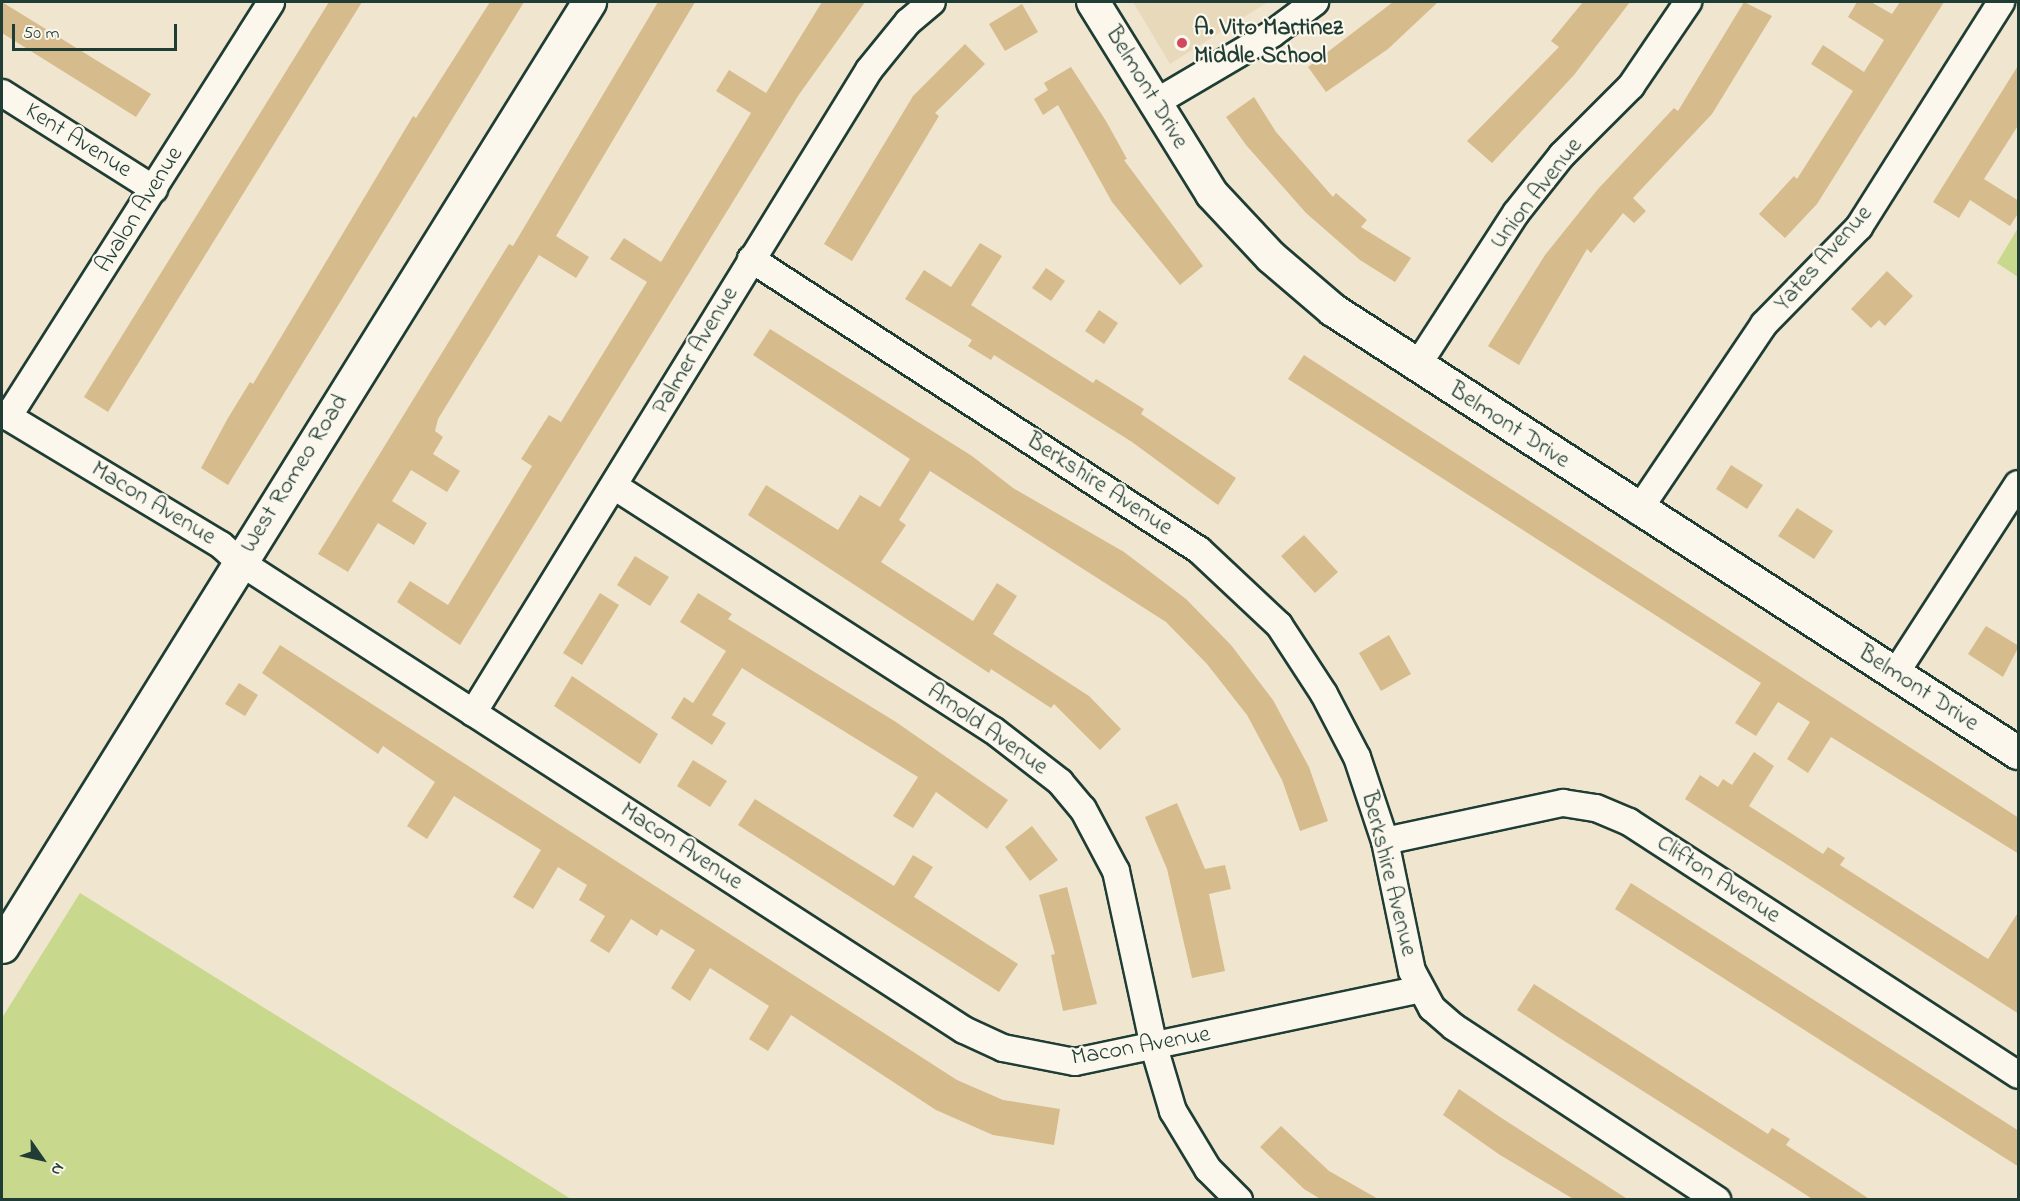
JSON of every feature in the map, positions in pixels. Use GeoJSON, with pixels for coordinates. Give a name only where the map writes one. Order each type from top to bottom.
{"type":"FeatureCollection","features":[{"type":"Feature","properties":{"kind":"main road","name":"West Romeo Road"},"geometry":{"type":"LineString","coordinates":[[2,946],[589,2]]}},
{"type":"Feature","properties":{"kind":"street","name":"Avalon Avenue"},"geometry":{"type":"LineString","coordinates":[[5,415],[154,189],[271,2]]}},
{"type":"Feature","properties":{"kind":"street","name":"Palmer Avenue"},"geometry":{"type":"LineString","coordinates":[[473,712],[869,70],[908,22],[932,2]]}},
{"type":"Feature","properties":{"kind":"street","name":"Belmont Drive"},"geometry":{"type":"LineString","coordinates":[[1093,2],[1153,104],[1212,194],[1271,257],[1333,310],[1638,511],[2019,753]]}},
{"type":"Feature","properties":{"kind":"street"},"geometry":{"type":"LineString","coordinates":[[1153,104],[1272,34],[1315,2]]}},
{"type":"Feature","properties":{"kind":"street","name":"Union Avenue"},"geometry":{"type":"LineString","coordinates":[[1417,366],[1516,213],[1562,155],[1631,86],[1688,2]]}},
{"type":"Feature","properties":{"kind":"street","name":"Yates Avenue"},"geometry":{"type":"LineString","coordinates":[[1638,511],[1764,324],[1859,227],[2001,2]]}},
{"type":"Feature","properties":{"kind":"street","name":"Kent Avenue"},"geometry":{"type":"LineString","coordinates":[[2,93],[154,189]]}},
{"type":"Feature","properties":{"kind":"street","name":"Berkshire Avenue"},"geometry":{"type":"LineString","coordinates":[[752,259],[1199,550],[1279,625],[1324,694],[1357,757],[1385,841],[1411,968],[1420,989],[1454,1027],[1717,1200]]}},
{"type":"Feature","properties":{"kind":"street","name":"Macon Avenue"},"geometry":{"type":"LineString","coordinates":[[5,415],[221,545],[240,562],[985,1040],[1024,1055],[1075,1062],[1420,989]]}},
{"type":"Feature","properties":{"kind":"street"},"geometry":{"type":"LineString","coordinates":[[1895,674],[2019,484]]}},
{"type":"Feature","properties":{"kind":"street","name":"Arnold Avenue"},"geometry":{"type":"LineString","coordinates":[[614,486],[993,730],[1060,782],[1083,809],[1116,871],[1154,1047],[1173,1111],[1208,1169],[1239,1200]]}},
{"type":"Feature","properties":{"kind":"street","name":"Clifton Avenue"},"geometry":{"type":"LineString","coordinates":[[1385,841],[1563,804],[1596,808],[1629,822],[2019,1075]]}},
{"type":"Feature","properties":{"kind":"shaded area","name":"A. Vito Martinez Middle School"},"geometry":{"type":"Polygon","coordinates":[[[1133,2],[1268,2],[1170,64],[1133,2]]]}},
{"type":"Feature","properties":{"kind":"green space"},"geometry":{"type":"Polygon","coordinates":[[[2018,228],[2018,277],[1997,263],[2018,228]]]}},
{"type":"Feature","properties":{"kind":"green space"},"geometry":{"type":"Polygon","coordinates":[[[80,893],[571,1199],[2,1199],[2,1018],[80,893]]]}},
{"type":"Feature","properties":{"kind":"building"},"geometry":{"type":"Polygon","coordinates":[[[2,2],[151,94],[136,117],[2,33],[2,2]]]}},
{"type":"Feature","properties":{"kind":"building"},"geometry":{"type":"Polygon","coordinates":[[[329,2],[362,2],[108,412],[84,397],[329,2]]]}},
{"type":"Feature","properties":{"kind":"building"},"geometry":{"type":"Polygon","coordinates":[[[490,2],[524,2],[228,485],[201,468],[228,418],[250,382],[253,384],[413,116],[416,118],[490,2]]]}},
{"type":"Feature","properties":{"kind":"building"},"geometry":{"type":"Polygon","coordinates":[[[658,2],[695,2],[556,236],[589,257],[576,278],[539,255],[438,419],[435,431],[443,437],[433,454],[460,471],[447,492],[411,470],[392,501],[427,523],[414,545],[378,523],[348,572],[318,554],[509,244],[513,246],[658,2]]]}},
{"type":"Feature","properties":{"kind":"building"},"geometry":{"type":"Polygon","coordinates":[[[822,2],[865,2],[798,96],[460,645],[397,602],[410,581],[448,605],[532,466],[521,459],[549,415],[561,422],[647,282],[610,259],[624,238],[661,262],[751,113],[716,91],[729,70],[766,93],[822,2]]]}},
{"type":"Feature","properties":{"kind":"building"},"geometry":{"type":"Polygon","coordinates":[[[1393,2],[1438,2],[1388,49],[1326,92],[1308,67],[1393,2]]]}},
{"type":"Feature","properties":{"kind":"building"},"geometry":{"type":"Polygon","coordinates":[[[1583,2],[1630,2],[1574,75],[1492,163],[1467,141],[1559,47],[1551,41],[1583,2]]]}},
{"type":"Feature","properties":{"kind":"building"},"geometry":{"type":"Polygon","coordinates":[[[1744,2],[1772,16],[1712,114],[1633,198],[1646,211],[1634,223],[1623,213],[1591,253],[1587,249],[1519,365],[1488,346],[1545,255],[1598,189],[1674,108],[1678,111],[1744,2]]]}},
{"type":"Feature","properties":{"kind":"building"},"geometry":{"type":"Polygon","coordinates":[[[1857,2],[1871,2],[1892,14],[1900,2],[1944,2],[1817,204],[1785,238],[1759,214],[1794,176],[1797,179],[1853,91],[1811,64],[1823,45],[1864,72],[1884,40],[1848,17],[1857,2]]]}},
{"type":"Feature","properties":{"kind":"building"},"geometry":{"type":"Polygon","coordinates":[[[1022,4],[1038,32],[1005,51],[989,24],[1022,4]]]}},
{"type":"Feature","properties":{"kind":"building"},"geometry":{"type":"Polygon","coordinates":[[[965,44],[985,64],[935,113],[939,116],[852,261],[824,244],[913,96],[965,44]]]}},
{"type":"Feature","properties":{"kind":"building"},"geometry":{"type":"Polygon","coordinates":[[[2019,64],[2019,124],[1984,179],[2019,201],[2019,212],[2010,226],[1970,200],[1959,218],[1933,202],[2019,64]]]}},
{"type":"Feature","properties":{"kind":"building"},"geometry":{"type":"Polygon","coordinates":[[[1071,67],[1106,121],[1127,159],[1124,160],[1203,266],[1180,285],[1112,202],[1058,105],[1043,115],[1034,99],[1048,90],[1044,83],[1071,67]]]}},
{"type":"Feature","properties":{"kind":"building"},"geometry":{"type":"Polygon","coordinates":[[[1254,97],[1276,132],[1333,197],[1336,193],[1367,220],[1361,227],[1411,258],[1395,282],[1360,260],[1306,213],[1246,145],[1226,117],[1254,97]]]}},
{"type":"Feature","properties":{"kind":"building"},"geometry":{"type":"Polygon","coordinates":[[[980,243],[1002,256],[971,305],[1093,383],[1096,379],[1144,409],[1141,414],[1236,478],[1218,505],[1132,442],[994,355],[991,360],[968,346],[972,340],[905,299],[924,270],[951,287],[980,243]]]}},
{"type":"Feature","properties":{"kind":"building"},"geometry":{"type":"Polygon","coordinates":[[[1046,268],[1065,281],[1051,301],[1032,288],[1046,268]]]}},
{"type":"Feature","properties":{"kind":"building"},"geometry":{"type":"Polygon","coordinates":[[[1887,271],[1913,296],[1885,326],[1879,320],[1871,328],[1851,309],[1887,271]]]}},
{"type":"Feature","properties":{"kind":"building"},"geometry":{"type":"Polygon","coordinates":[[[1099,310],[1118,323],[1104,344],[1085,331],[1099,310]]]}},
{"type":"Feature","properties":{"kind":"building"},"geometry":{"type":"Polygon","coordinates":[[[770,329],[972,456],[1013,488],[1124,552],[1186,599],[1231,645],[1273,700],[1309,767],[1328,821],[1300,831],[1282,780],[1247,715],[1207,664],[1166,622],[930,471],[899,520],[906,525],[881,562],[973,621],[997,583],[1017,596],[993,634],[1089,696],[1121,729],[1100,750],[1054,704],[1051,708],[991,669],[989,673],[748,515],[766,485],[838,530],[860,495],[880,507],[910,459],[753,355],[770,329]]]}},
{"type":"Feature","properties":{"kind":"building"},"geometry":{"type":"Polygon","coordinates":[[[1304,355],[2019,818],[2019,854],[1831,737],[1808,773],[1787,759],[1810,722],[1778,702],[1756,736],[1735,723],[1761,683],[1288,379],[1304,355]]]}},
{"type":"Feature","properties":{"kind":"building"},"geometry":{"type":"Polygon","coordinates":[[[1731,465],[1763,485],[1747,509],[1716,489],[1731,465]]]}},
{"type":"Feature","properties":{"kind":"building"},"geometry":{"type":"Polygon","coordinates":[[[1797,508],[1833,531],[1814,559],[1778,536],[1797,508]]]}},
{"type":"Feature","properties":{"kind":"building"},"geometry":{"type":"Polygon","coordinates":[[[1304,535],[1338,572],[1315,593],[1281,556],[1304,535]]]}},
{"type":"Feature","properties":{"kind":"building"},"geometry":{"type":"Polygon","coordinates":[[[635,556],[669,577],[650,606],[617,585],[635,556]]]}},
{"type":"Feature","properties":{"kind":"building"},"geometry":{"type":"Polygon","coordinates":[[[600,593],[619,605],[582,665],[563,653],[600,593]]]}},
{"type":"Feature","properties":{"kind":"building"},"geometry":{"type":"Polygon","coordinates":[[[698,593],[732,614],[728,619],[896,722],[1008,800],[987,829],[936,792],[913,828],[893,816],[918,777],[742,668],[712,715],[726,723],[712,745],[671,718],[684,697],[693,703],[726,651],[680,622],[698,593]]]}},
{"type":"Feature","properties":{"kind":"building"},"geometry":{"type":"Polygon","coordinates":[[[1986,626],[2019,646],[2003,677],[1968,654],[1986,626]]]}},
{"type":"Feature","properties":{"kind":"building"},"geometry":{"type":"Polygon","coordinates":[[[1389,635],[1411,674],[1381,691],[1359,653],[1389,635]]]}},
{"type":"Feature","properties":{"kind":"building"},"geometry":{"type":"Polygon","coordinates":[[[280,645],[957,1080],[1003,1100],[1060,1109],[1054,1145],[993,1135],[936,1110],[791,1015],[768,1051],[749,1039],[769,1006],[710,968],[690,1001],[671,988],[695,950],[661,929],[657,936],[631,919],[609,953],[590,941],[605,916],[579,900],[587,885],[558,867],[533,909],[513,897],[541,850],[454,796],[427,839],[407,826],[435,782],[383,746],[378,754],[262,673],[280,645]]]}},
{"type":"Feature","properties":{"kind":"building"},"geometry":{"type":"Polygon","coordinates":[[[572,676],[658,734],[640,764],[554,706],[572,676]]]}},
{"type":"Feature","properties":{"kind":"building"},"geometry":{"type":"Polygon","coordinates":[[[239,683],[258,695],[245,716],[225,704],[239,683]]]}},
{"type":"Feature","properties":{"kind":"building"},"geometry":{"type":"Polygon","coordinates":[[[1754,752],[1774,766],[1749,806],[1823,854],[1828,847],[1845,858],[1840,865],[1988,959],[2019,911],[2019,1014],[1685,799],[1700,775],[1718,787],[1723,779],[1732,785],[1754,752]]]}},
{"type":"Feature","properties":{"kind":"building"},"geometry":{"type":"Polygon","coordinates":[[[693,760],[727,781],[710,807],[677,786],[693,760]]]}},
{"type":"Feature","properties":{"kind":"building"},"geometry":{"type":"Polygon","coordinates":[[[755,799],[894,886],[913,855],[933,867],[914,897],[1018,964],[999,992],[738,825],[755,799]]]}},
{"type":"Feature","properties":{"kind":"building"},"geometry":{"type":"Polygon","coordinates":[[[1177,803],[1205,869],[1225,865],[1231,889],[1209,894],[1225,971],[1192,978],[1167,869],[1145,817],[1177,803]]]}},
{"type":"Feature","properties":{"kind":"building"},"geometry":{"type":"Polygon","coordinates":[[[1032,826],[1058,860],[1030,881],[1005,847],[1032,826]]]}},
{"type":"Feature","properties":{"kind":"building"},"geometry":{"type":"Polygon","coordinates":[[[1631,883],[2019,1131],[2019,1167],[1615,909],[1631,883]]]}},
{"type":"Feature","properties":{"kind":"building"},"geometry":{"type":"Polygon","coordinates":[[[1067,887],[1097,1004],[1063,1011],[1051,955],[1055,954],[1039,895],[1067,887]]]}},
{"type":"Feature","properties":{"kind":"building"},"geometry":{"type":"Polygon","coordinates":[[[1534,984],[1768,1134],[1772,1128],[1790,1139],[1786,1145],[1871,1200],[1814,1200],[1558,1037],[1517,1010],[1534,984]]]}},
{"type":"Feature","properties":{"kind":"building"},"geometry":{"type":"Polygon","coordinates":[[[1459,1089],[1629,1200],[1575,1200],[1500,1155],[1443,1115],[1459,1089]]]}},
{"type":"Feature","properties":{"kind":"building"},"geometry":{"type":"Polygon","coordinates":[[[1281,1126],[1329,1171],[1380,1200],[1322,1200],[1304,1189],[1260,1147],[1281,1126]]]}},
{"type":"Feature","properties":{"kind":"place","name":"A. Vito Martinez Middle School"},"geometry":{"type":"Point","coordinates":[1182,43]}}]}
